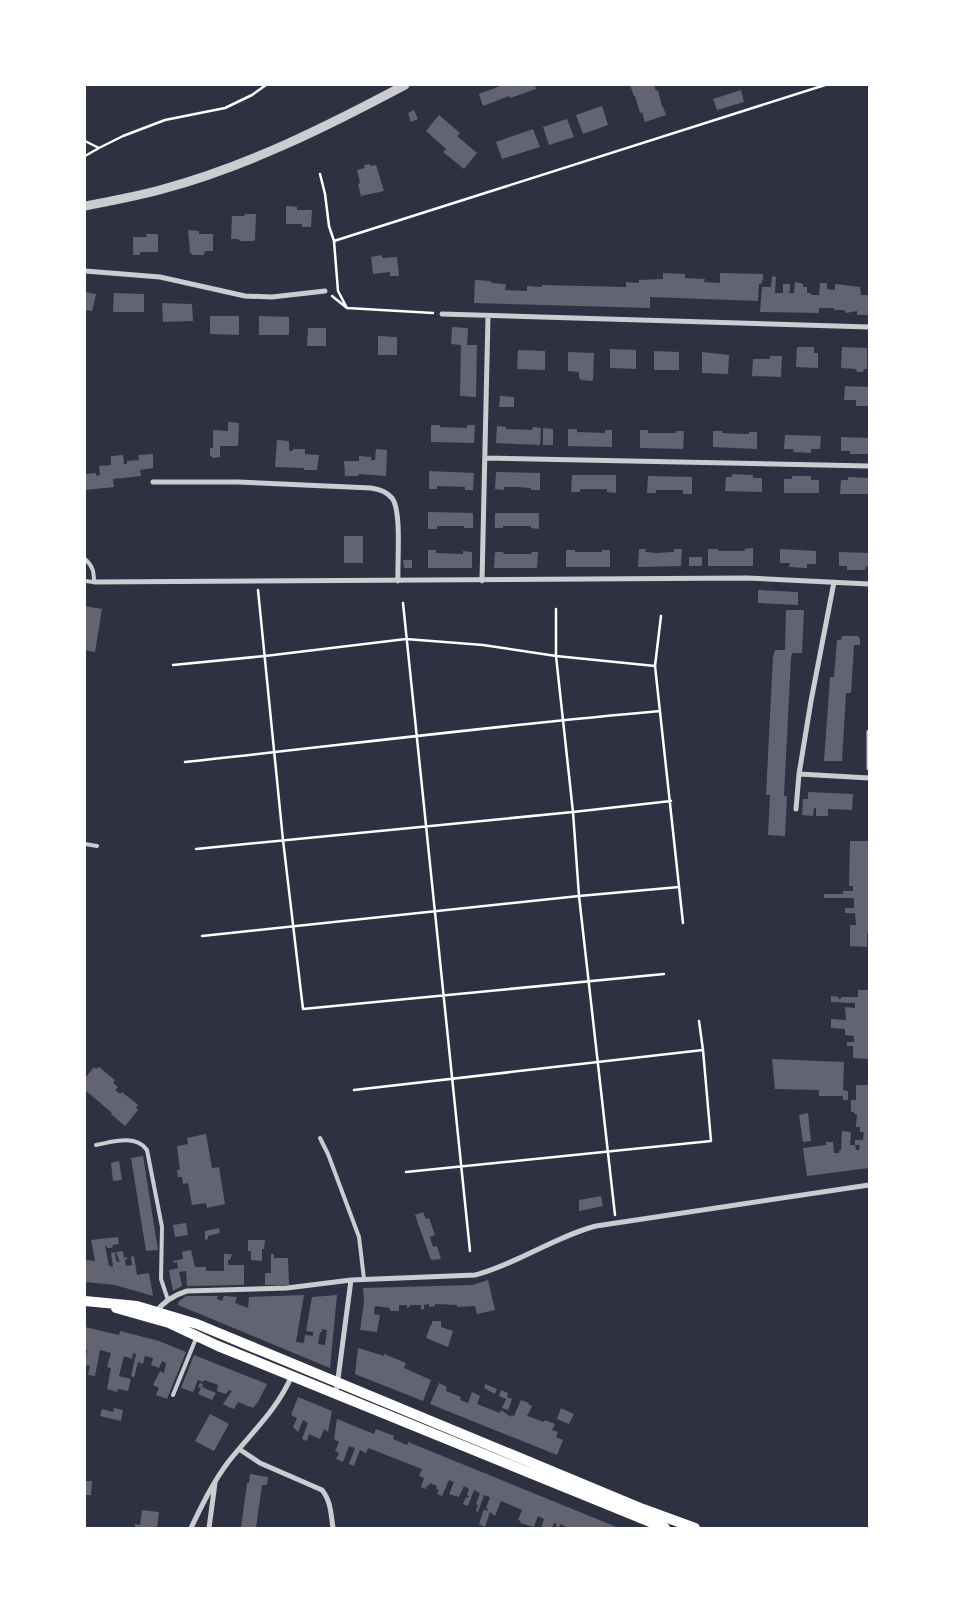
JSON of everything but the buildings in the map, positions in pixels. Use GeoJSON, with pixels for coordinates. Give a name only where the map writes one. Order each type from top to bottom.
{"type":"FeatureCollection","features":[{"type":"Feature","properties":{"kind":"main road"},"geometry":{"type":"LineString","coordinates":[[89,1301],[197,1324],[643,1509],[695,1528]]}},
{"type":"Feature","properties":{"kind":"main road"},"geometry":{"type":"LineString","coordinates":[[154,1314],[197,1336],[291,1376],[665,1528]]}},
{"type":"Feature","properties":{"kind":"street"},"geometry":{"type":"LineString","coordinates":[[85,206],[126,199],[164,189],[233,166],[293,141],[405,85]]}},
{"type":"Feature","properties":{"kind":"street"},"geometry":{"type":"LineString","coordinates":[[85,271],[160,277],[228,294],[245,296],[272,296],[325,291]]}},
{"type":"Feature","properties":{"kind":"street"},"geometry":{"type":"LineString","coordinates":[[442,314],[869,327]]}},
{"type":"Feature","properties":{"kind":"street"},"geometry":{"type":"LineString","coordinates":[[482,581],[488,316]]}},
{"type":"Feature","properties":{"kind":"street"},"geometry":{"type":"LineString","coordinates":[[485,458],[869,466]]}},
{"type":"Feature","properties":{"kind":"street"},"geometry":{"type":"LineString","coordinates":[[153,482],[238,482],[382,490],[392,498],[397,513],[398,581]]}},
{"type":"Feature","properties":{"kind":"street"},"geometry":{"type":"LineString","coordinates":[[94,582],[747,578],[869,584]]}},
{"type":"Feature","properties":{"kind":"street"},"geometry":{"type":"LineString","coordinates":[[796,810],[799,774],[810,701],[834,582]]}},
{"type":"Feature","properties":{"kind":"street"},"geometry":{"type":"LineString","coordinates":[[869,732],[869,768]]}},
{"type":"Feature","properties":{"kind":"street"},"geometry":{"type":"LineString","coordinates":[[799,774],[869,778]]}},
{"type":"Feature","properties":{"kind":"street"},"geometry":{"type":"LineString","coordinates":[[154,1314],[168,1300],[187,1291],[287,1288],[324,1282],[364,1279],[475,1275],[588,1228],[616,1222],[869,1185]]}},
{"type":"Feature","properties":{"kind":"street"},"geometry":{"type":"LineString","coordinates":[[336,1394],[351,1280]]}},
{"type":"Feature","properties":{"kind":"street"},"geometry":{"type":"LineString","coordinates":[[191,1528],[216,1480],[275,1406],[295,1365]]}},
{"type":"Feature","properties":{"kind":"street"},"geometry":{"type":"LineString","coordinates":[[239,1449],[260,1463],[322,1490],[328,1499],[333,1528]]}},
{"type":"Feature","properties":{"kind":"street"},"geometry":{"type":"LineString","coordinates":[[209,1528],[216,1480]]}},
{"type":"Feature","properties":{"kind":"lane"},"geometry":{"type":"LineString","coordinates":[[85,559],[94,570],[94,582],[85,582]]}},
{"type":"Feature","properties":{"kind":"lane"},"geometry":{"type":"LineString","coordinates":[[85,844],[97,846]]}},
{"type":"Feature","properties":{"kind":"lane"},"geometry":{"type":"LineString","coordinates":[[320,1138],[357,1230],[361,1246],[364,1279]]}},
{"type":"Feature","properties":{"kind":"lane"},"geometry":{"type":"LineString","coordinates":[[96,1145],[131,1141],[141,1144],[147,1150],[162,1227],[161,1278],[168,1300]]}},
{"type":"Feature","properties":{"kind":"lane"},"geometry":{"type":"LineString","coordinates":[[173,1395],[197,1336]]}},
{"type":"Feature","properties":{"kind":"path"},"geometry":{"type":"LineString","coordinates":[[85,156],[123,136],[164,120],[225,108],[252,95],[266,85]]}},
{"type":"Feature","properties":{"kind":"path"},"geometry":{"type":"LineString","coordinates":[[334,241],[825,85]]}},
{"type":"Feature","properties":{"kind":"path"},"geometry":{"type":"LineString","coordinates":[[85,141],[99,148]]}},
{"type":"Feature","properties":{"kind":"path"},"geometry":{"type":"LineString","coordinates":[[320,174],[325,194],[329,226],[334,241],[338,291],[347,308]]}},
{"type":"Feature","properties":{"kind":"path"},"geometry":{"type":"LineString","coordinates":[[325,291],[347,308],[442,314]]}},
{"type":"Feature","properties":{"kind":"path"},"geometry":{"type":"LineString","coordinates":[[258,581],[283,840],[303,1010],[664,974]]}},
{"type":"Feature","properties":{"kind":"path"},"geometry":{"type":"LineString","coordinates":[[403,603],[470,1251]]}},
{"type":"Feature","properties":{"kind":"path"},"geometry":{"type":"LineString","coordinates":[[556,609],[556,656],[562,720],[573,812],[588,981],[599,1062],[607,1152],[616,1222]]}},
{"type":"Feature","properties":{"kind":"path"},"geometry":{"type":"LineString","coordinates":[[661,616],[655,666],[683,924]]}},
{"type":"Feature","properties":{"kind":"path"},"geometry":{"type":"LineString","coordinates":[[172,665],[406,639],[483,645],[556,656],[655,666]]}},
{"type":"Feature","properties":{"kind":"path"},"geometry":{"type":"LineString","coordinates":[[185,762],[417,735],[660,712]]}},
{"type":"Feature","properties":{"kind":"path"},"geometry":{"type":"LineString","coordinates":[[196,848],[671,801]]}},
{"type":"Feature","properties":{"kind":"path"},"geometry":{"type":"LineString","coordinates":[[202,936],[679,887]]}},
{"type":"Feature","properties":{"kind":"path"},"geometry":{"type":"LineString","coordinates":[[406,1172],[461,1168],[711,1141],[699,1021]]}},
{"type":"Feature","properties":{"kind":"path"},"geometry":{"type":"LineString","coordinates":[[354,1090],[703,1050]]}}]}
